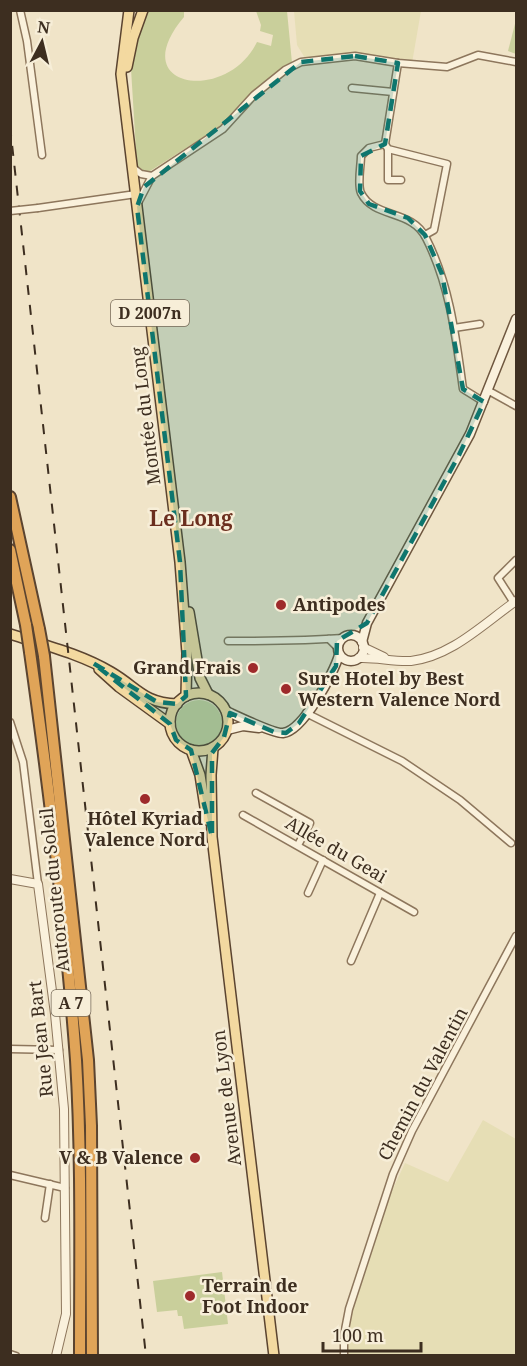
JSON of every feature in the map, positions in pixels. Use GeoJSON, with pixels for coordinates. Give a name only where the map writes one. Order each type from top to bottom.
{"type":"FeatureCollection","features":[{"type":"Feature","properties":{"kind":"highway","name":"Autoroute du Soleil"},"geometry":{"type":"LineString","coordinates":[[10,497],[44,656],[88,1060],[91,1126],[92,1356]]}},
{"type":"Feature","properties":{"kind":"highway","name":"Autoroute du Soleil"},"geometry":{"type":"LineString","coordinates":[[10,550],[26,625],[41,732],[76,1060],[79,1127],[80,1356]]}},
{"type":"Feature","properties":{"kind":"main road","name":"Montée du Long"},"geometry":{"type":"LineString","coordinates":[[129,10],[121,62],[123,87],[180,562],[187,653],[186,696]]}},
{"type":"Feature","properties":{"kind":"main road","name":"Montée du Long"},"geometry":{"type":"LineString","coordinates":[[123,87],[128,57],[142,10]]}},
{"type":"Feature","properties":{"kind":"main road"},"geometry":{"type":"LineString","coordinates":[[227,730],[226,711],[219,700],[208,694],[186,696],[171,713],[170,724],[176,740],[191,750],[213,748],[227,730],[243,726],[286,733],[296,727],[331,677],[349,661],[359,658],[367,623],[459,455],[489,392],[516,320]]}},
{"type":"Feature","properties":{"kind":"main road","name":"Montée du Long"},"geometry":{"type":"LineString","coordinates":[[180,562],[198,667],[208,694]]}},
{"type":"Feature","properties":{"kind":"main road"},"geometry":{"type":"LineString","coordinates":[[331,677],[339,651],[348,637],[367,623]]}},
{"type":"Feature","properties":{"kind":"main road"},"geometry":{"type":"LineString","coordinates":[[10,634],[93,663],[112,672],[148,698],[177,704]]}},
{"type":"Feature","properties":{"kind":"main road"},"geometry":{"type":"LineString","coordinates":[[348,637],[363,644]]}},
{"type":"Feature","properties":{"kind":"main road"},"geometry":{"type":"LineString","coordinates":[[339,651],[349,661]]}},
{"type":"Feature","properties":{"kind":"main road"},"geometry":{"type":"LineString","coordinates":[[93,663],[119,687],[170,724]]}},
{"type":"Feature","properties":{"kind":"main road"},"geometry":{"type":"LineString","coordinates":[[226,711],[266,729]]}},
{"type":"Feature","properties":{"kind":"main road","name":"Avenue de Lyon"},"geometry":{"type":"LineString","coordinates":[[212,837],[210,775],[213,748]]}},
{"type":"Feature","properties":{"kind":"main road","name":"Avenue de Lyon"},"geometry":{"type":"LineString","coordinates":[[191,750],[200,775],[212,837],[274,1356]]}},
{"type":"Feature","properties":{"kind":"street"},"geometry":{"type":"LineString","coordinates":[[20,10],[27,41],[42,155]]}},
{"type":"Feature","properties":{"kind":"street"},"geometry":{"type":"LineString","coordinates":[[137,207],[140,196],[152,176],[223,129],[254,95],[285,70],[301,62],[355,56],[398,63],[447,67],[478,55],[516,62]]}},
{"type":"Feature","properties":{"kind":"street"},"geometry":{"type":"LineString","coordinates":[[398,63],[386,146],[388,180],[401,180]]}},
{"type":"Feature","properties":{"kind":"street"},"geometry":{"type":"LineString","coordinates":[[352,88],[393,92]]}},
{"type":"Feature","properties":{"kind":"street"},"geometry":{"type":"LineString","coordinates":[[425,235],[434,230],[447,164],[386,146],[369,148],[361,156],[360,191],[369,204],[408,218],[425,235],[442,274],[454,328],[463,389],[484,402]]}},
{"type":"Feature","properties":{"kind":"street"},"geometry":{"type":"LineString","coordinates":[[132,167],[141,174],[152,176]]}},
{"type":"Feature","properties":{"kind":"street"},"geometry":{"type":"LineString","coordinates":[[10,211],[136,195]]}},
{"type":"Feature","properties":{"kind":"street"},"geometry":{"type":"LineString","coordinates":[[454,328],[480,324]]}},
{"type":"Feature","properties":{"kind":"street"},"geometry":{"type":"LineString","coordinates":[[489,392],[516,405]]}},
{"type":"Feature","properties":{"kind":"street"},"geometry":{"type":"LineString","coordinates":[[359,658],[412,660],[440,653],[515,602],[498,578],[516,560]]}},
{"type":"Feature","properties":{"kind":"street"},"geometry":{"type":"LineString","coordinates":[[228,641],[263,639],[298,643],[311,638],[348,637]]}},
{"type":"Feature","properties":{"kind":"street"},"geometry":{"type":"LineString","coordinates":[[329,639],[339,651]]}},
{"type":"Feature","properties":{"kind":"street"},"geometry":{"type":"LineString","coordinates":[[363,644],[390,660]]}},
{"type":"Feature","properties":{"kind":"street"},"geometry":{"type":"LineString","coordinates":[[306,713],[402,761],[460,800],[511,843]]}},
{"type":"Feature","properties":{"kind":"street","name":"Rue Jean Bart"},"geometry":{"type":"LineString","coordinates":[[10,722],[23,762],[59,1050],[65,1188],[66,1314],[56,1356]]}},
{"type":"Feature","properties":{"kind":"street"},"geometry":{"type":"LineString","coordinates":[[256,793],[310,822],[298,845]]}},
{"type":"Feature","properties":{"kind":"street","name":"Allée du Geai"},"geometry":{"type":"LineString","coordinates":[[243,815],[414,912]]}},
{"type":"Feature","properties":{"kind":"street"},"geometry":{"type":"LineString","coordinates":[[308,893],[323,860]]}},
{"type":"Feature","properties":{"kind":"street"},"geometry":{"type":"LineString","coordinates":[[10,879],[38,884]]}},
{"type":"Feature","properties":{"kind":"street"},"geometry":{"type":"LineString","coordinates":[[351,961],[380,893]]}},
{"type":"Feature","properties":{"kind":"street","name":"Chemin du Valentin"},"geometry":{"type":"LineString","coordinates":[[344,1356],[344,1335],[349,1309],[393,1174],[412,1131],[516,936]]}},
{"type":"Feature","properties":{"kind":"street"},"geometry":{"type":"LineString","coordinates":[[10,1049],[59,1050]]}},
{"type":"Feature","properties":{"kind":"street"},"geometry":{"type":"LineString","coordinates":[[10,1175],[65,1188]]}},
{"type":"Feature","properties":{"kind":"street"},"geometry":{"type":"LineString","coordinates":[[45,1218],[50,1184]]}},
{"type":"Feature","properties":{"kind":"street"},"geometry":{"type":"LineString","coordinates":[[10,1354],[16,1356]]}},
{"type":"Feature","properties":{"kind":"highlighted area"},"geometry":{"type":"Polygon","coordinates":[[[355,56],[398,63],[385,144],[361,156],[360,191],[369,204],[408,218],[425,235],[442,274],[463,389],[484,402],[459,455],[367,623],[337,641],[336,666],[299,723],[286,733],[274,732],[230,713],[224,737],[212,753],[212,837],[191,750],[176,740],[170,724],[93,663],[157,702],[177,704],[186,696],[180,562],[137,207],[144,187],[301,62],[355,56]]]}},
{"type":"Feature","properties":{"kind":"shaded area"},"geometry":{"type":"Polygon","coordinates":[[[294,11],[421,11],[412,63],[354,54],[305,58],[297,45],[294,11]]]}},
{"type":"Feature","properties":{"kind":"shaded area"},"geometry":{"type":"Polygon","coordinates":[[[483,1120],[516,1139],[516,1355],[346,1356],[348,1322],[384,1208],[405,1163],[448,1182],[483,1120]]]}},
{"type":"Feature","properties":{"kind":"green space"},"geometry":{"type":"Polygon","coordinates":[[[146,11],[184,11],[184,17],[168,41],[165,60],[172,73],[186,80],[205,80],[224,74],[243,62],[257,42],[271,46],[273,35],[260,31],[261,25],[256,11],[287,11],[292,63],[253,91],[222,125],[147,173],[138,170],[137,166],[131,69],[133,50],[146,11]]]}},
{"type":"Feature","properties":{"kind":"green space"},"geometry":{"type":"Polygon","coordinates":[[[516,20],[516,54],[508,51],[516,20]]]}},
{"type":"Feature","properties":{"kind":"green space"},"geometry":{"type":"Polygon","coordinates":[[[204,700],[216,706],[221,714],[221,732],[216,740],[208,745],[194,746],[186,743],[179,736],[176,718],[179,710],[186,703],[204,700]]]}},
{"type":"Feature","properties":{"kind":"green space","name":"Terrain de Foot Indoor"},"geometry":{"type":"Polygon","coordinates":[[[222,1272],[228,1324],[184,1329],[182,1316],[178,1316],[177,1310],[157,1312],[153,1281],[222,1272]]]}},
{"type":"Feature","properties":{"kind":"railway"},"geometry":{"type":"LineString","coordinates":[[10,126],[146,1356]]}},
{"type":"Feature","properties":{"kind":"place","name":"Antipodes"},"geometry":{"type":"Point","coordinates":[281,605]}},
{"type":"Feature","properties":{"kind":"place","name":"Grand Frais"},"geometry":{"type":"Point","coordinates":[253,668]}},
{"type":"Feature","properties":{"kind":"place","name":"Sure Hotel by Best Western Valence Nord"},"geometry":{"type":"Point","coordinates":[286,689]}},
{"type":"Feature","properties":{"kind":"place","name":"Hôtel Kyriad Valence Nord"},"geometry":{"type":"Point","coordinates":[145,799]}},
{"type":"Feature","properties":{"kind":"place","name":"V & B Valence"},"geometry":{"type":"Point","coordinates":[195,1158]}},
{"type":"Feature","properties":{"kind":"place","name":"Terrain de Foot Indoor"},"geometry":{"type":"Point","coordinates":[190,1296]}},
{"type":"Feature","properties":{"kind":"district","name":"Le Long"},"geometry":{"type":"Point","coordinates":[191,519]}}]}
